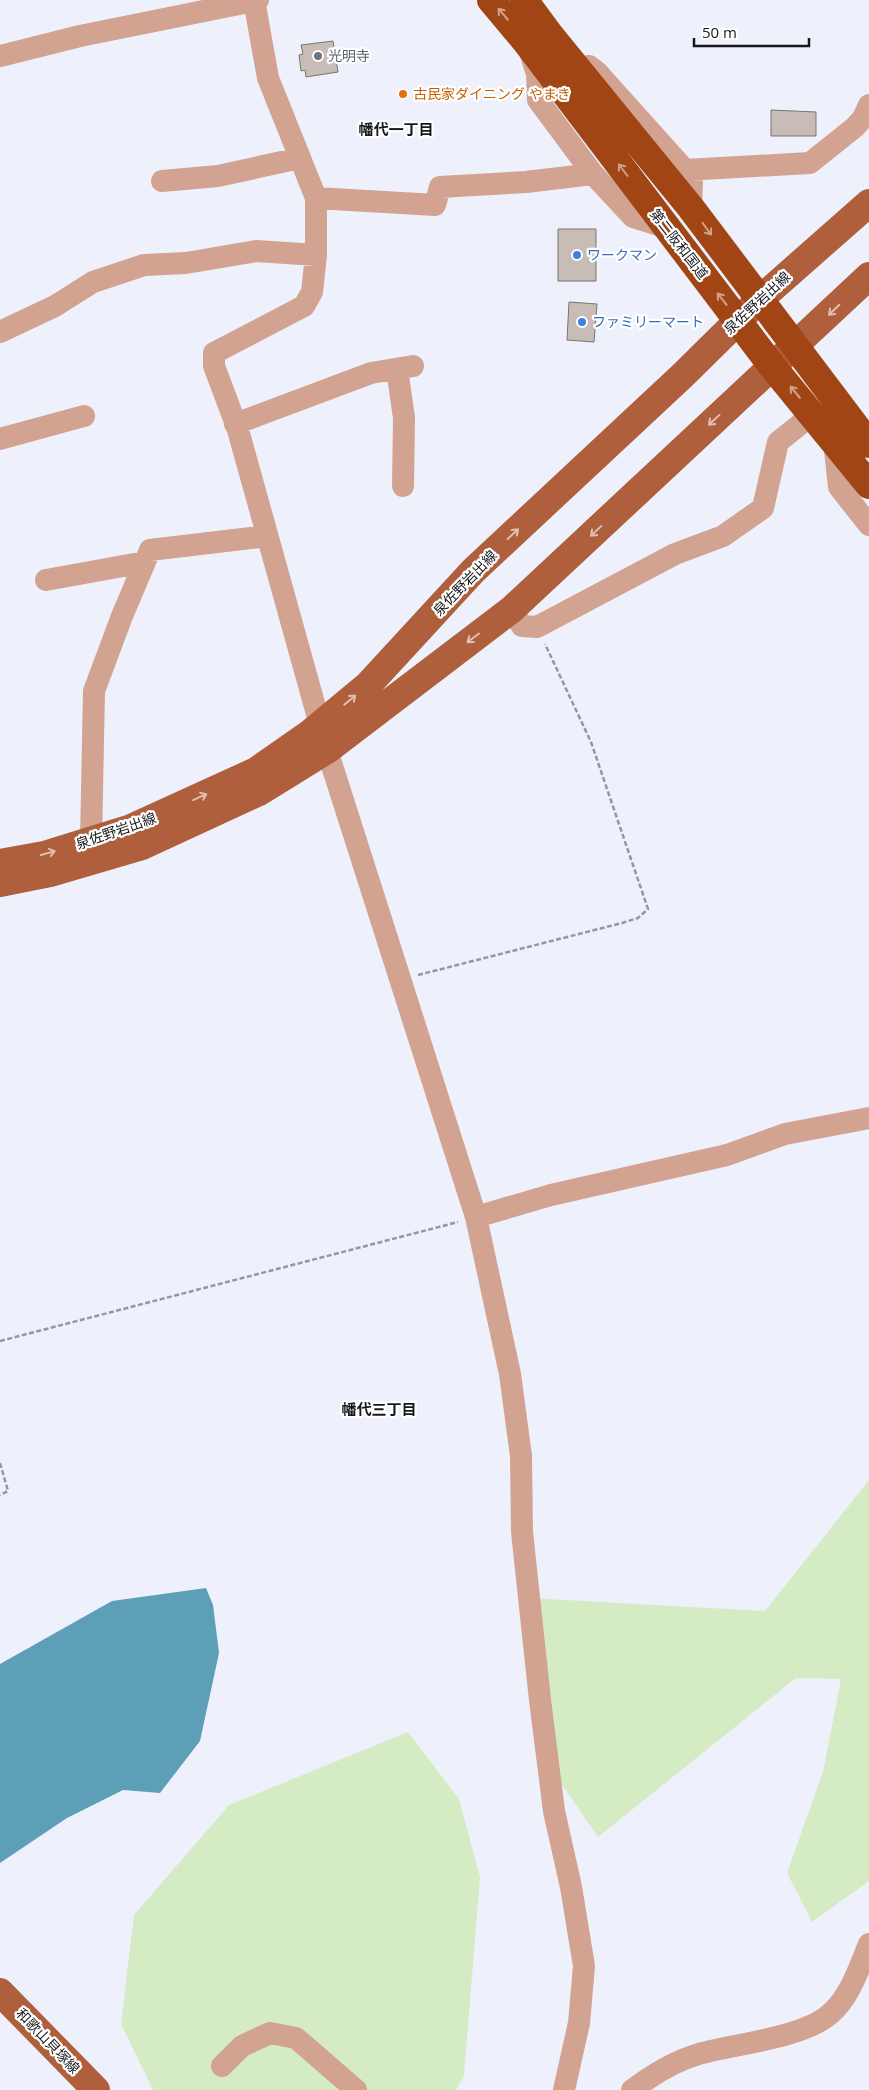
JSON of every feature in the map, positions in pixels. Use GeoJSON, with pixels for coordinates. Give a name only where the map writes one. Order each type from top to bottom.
{"type":"FeatureCollection","features":[{"type":"Feature","properties":{"kind":"highway","name":"第二阪和国道"},"geometry":{"type":"LineString","coordinates":[[491,0],[538,39],[691,208],[869,444]]}},
{"type":"Feature","properties":{"kind":"highway","name":"第二阪和国道"},"geometry":{"type":"LineString","coordinates":[[524,0],[538,39],[665,227],[772,366],[869,485]]}},
{"type":"Feature","properties":{"kind":"main road","name":"泉佐野岩出線"},"geometry":{"type":"LineString","coordinates":[[0,863],[44,854],[131,828],[256,771],[324,737],[368,685],[473,571],[684,376],[759,300],[869,203]]}},
{"type":"Feature","properties":{"kind":"main road","name":"泉佐野岩出線"},"geometry":{"type":"LineString","coordinates":[[0,883],[50,873],[142,846],[259,792],[324,737],[511,610],[869,276]]}},
{"type":"Feature","properties":{"kind":"main road","name":"和歌山貝塚線"},"geometry":{"type":"LineString","coordinates":[[0,1992],[96,2090]]}},
{"type":"Feature","properties":{"kind":"street"},"geometry":{"type":"LineString","coordinates":[[0,56],[80,36],[255,0],[268,78],[316,198],[316,254],[312,292],[304,306],[214,353],[214,366],[235,424],[324,737],[476,1217],[510,1374],[521,1456],[522,1532],[541,1710],[554,1811],[571,1887],[584,1966],[579,2023],[564,2090]]}},
{"type":"Feature","properties":{"kind":"street"},"geometry":{"type":"LineString","coordinates":[[665,227],[633,217],[593,174],[538,100],[538,39],[598,73],[685,170],[692,182],[691,208]]}},
{"type":"Feature","properties":{"kind":"street"},"geometry":{"type":"LineString","coordinates":[[685,170],[810,163],[855,127],[863,118],[869,105]]}},
{"type":"Feature","properties":{"kind":"street"},"geometry":{"type":"LineString","coordinates":[[162,180],[218,176],[300,158]]}},
{"type":"Feature","properties":{"kind":"street"},"geometry":{"type":"LineString","coordinates":[[316,198],[436,205],[440,187],[526,182],[593,174]]}},
{"type":"Feature","properties":{"kind":"street"},"geometry":{"type":"LineString","coordinates":[[0,332],[55,306],[93,282],[144,265],[186,263],[256,251],[316,254]]}},
{"type":"Feature","properties":{"kind":"street"},"geometry":{"type":"LineString","coordinates":[[235,424],[370,373],[405,367],[403,486]]}},
{"type":"Feature","properties":{"kind":"street"},"geometry":{"type":"LineString","coordinates":[[839,404],[869,426]]}},
{"type":"Feature","properties":{"kind":"street"},"geometry":{"type":"LineString","coordinates":[[511,610],[522,626],[537,627],[675,554],[723,536],[763,508],[778,442],[812,414]]}},
{"type":"Feature","properties":{"kind":"street"},"geometry":{"type":"LineString","coordinates":[[0,440],[84,416]]}},
{"type":"Feature","properties":{"kind":"street"},"geometry":{"type":"LineString","coordinates":[[834,440],[839,487],[869,525]]}},
{"type":"Feature","properties":{"kind":"street"},"geometry":{"type":"LineString","coordinates":[[90,841],[94,691],[150,550],[268,536]]}},
{"type":"Feature","properties":{"kind":"street"},"geometry":{"type":"LineString","coordinates":[[46,580],[145,562]]}},
{"type":"Feature","properties":{"kind":"street"},"geometry":{"type":"LineString","coordinates":[[476,1217],[551,1195],[727,1155],[785,1134],[869,1118]]}},
{"type":"Feature","properties":{"kind":"street"},"geometry":{"type":"LineString","coordinates":[[632,2090],[662,2069],[697,2055],[802,2029],[830,2014],[850,1989],[869,1944]]}},
{"type":"Feature","properties":{"kind":"street"},"geometry":{"type":"LineString","coordinates":[[222,2066],[242,2046],[270,2033],[296,2038],[356,2090]]}},
{"type":"Feature","properties":{"kind":"path"},"geometry":{"type":"LineString","coordinates":[[400,980],[622,923],[638,918],[648,909],[591,742],[537,627]]}},
{"type":"Feature","properties":{"kind":"path"},"geometry":{"type":"LineString","coordinates":[[0,1341],[476,1217]]}},
{"type":"Feature","properties":{"kind":"path"},"geometry":{"type":"LineString","coordinates":[[0,1462],[8,1491],[0,1495]]}},
{"type":"Feature","properties":{"kind":"green space"},"geometry":{"type":"Polygon","coordinates":[[[869,1480],[869,1881],[812,1922],[787,1873],[823,1772],[841,1679],[796,1678],[598,1837],[547,1763],[530,1598],[765,1611],[869,1480]]]}},
{"type":"Feature","properties":{"kind":"green space"},"geometry":{"type":"Polygon","coordinates":[[[408,1732],[459,1799],[480,1877],[464,2076],[456,2090],[153,2090],[121,2024],[134,1915],[229,1805],[408,1732]]]}},
{"type":"Feature","properties":{"kind":"water"},"geometry":{"type":"Polygon","coordinates":[[[206,1588],[213,1605],[219,1653],[200,1741],[160,1793],[123,1790],[67,1818],[0,1863],[0,1664],[112,1601],[206,1588]]]}},
{"type":"Feature","properties":{"kind":"building"},"geometry":{"type":"Polygon","coordinates":[[[333,41],[338,72],[306,77],[305,70],[301,71],[299,55],[303,54],[301,45],[333,41]]]}},
{"type":"Feature","properties":{"kind":"building"},"geometry":{"type":"Polygon","coordinates":[[[771,110],[816,112],[816,136],[771,136],[771,110]]]}},
{"type":"Feature","properties":{"kind":"building","name":"ワークマン"},"geometry":{"type":"Polygon","coordinates":[[[558,229],[596,229],[596,281],[558,281],[558,229]]]}},
{"type":"Feature","properties":{"kind":"building","name":"ファミリーマート"},"geometry":{"type":"Polygon","coordinates":[[[569,302],[597,304],[594,342],[567,340],[569,302]]]}},
{"type":"Feature","properties":{"kind":"place","name":"光明寺"},"geometry":{"type":"Point","coordinates":[318,56]}},
{"type":"Feature","properties":{"kind":"place","name":"古民家ダイニング やまき"},"geometry":{"type":"Point","coordinates":[403,94]}},
{"type":"Feature","properties":{"kind":"place","name":"ワークマン"},"geometry":{"type":"Point","coordinates":[577,255]}},
{"type":"Feature","properties":{"kind":"place","name":"ファミリーマート"},"geometry":{"type":"Point","coordinates":[582,322]}},
{"type":"Feature","properties":{"kind":"district","name":"幡代一丁目"},"geometry":{"type":"Point","coordinates":[396,130]}},
{"type":"Feature","properties":{"kind":"district","name":"幡代三丁目"},"geometry":{"type":"Point","coordinates":[379,1410]}}]}
